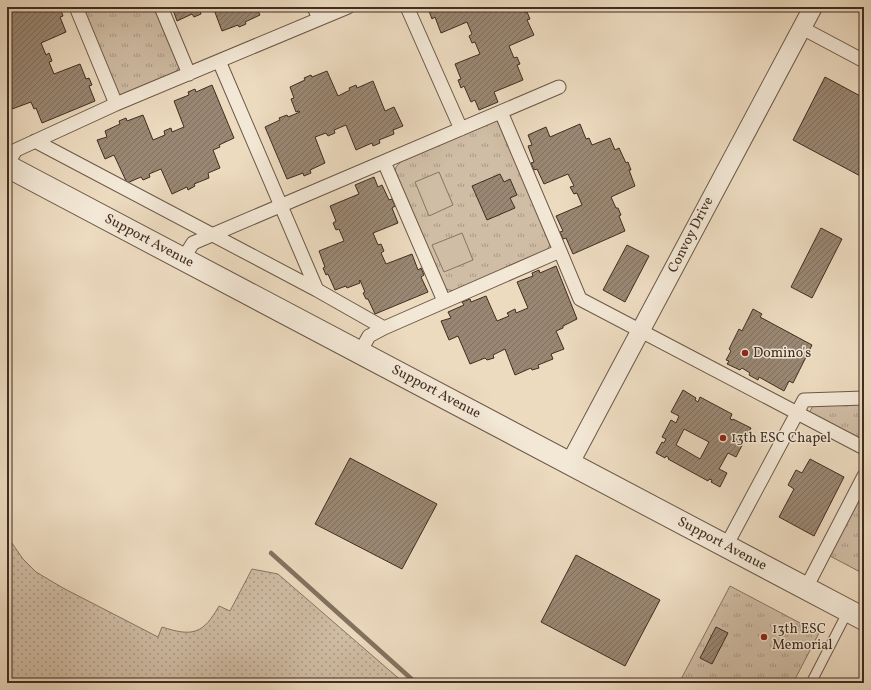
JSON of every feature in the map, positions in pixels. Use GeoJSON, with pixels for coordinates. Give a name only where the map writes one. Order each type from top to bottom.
{"type":"FeatureCollection","features":[{"type":"Feature","properties":{"kind":"street"},"geometry":{"type":"LineString","coordinates":[[76,7],[116,104]]}},
{"type":"Feature","properties":{"kind":"street"},"geometry":{"type":"LineString","coordinates":[[161,7],[189,74]]}},
{"type":"Feature","properties":{"kind":"street"},"geometry":{"type":"LineString","coordinates":[[314,7],[319,20]]}},
{"type":"Feature","properties":{"kind":"street"},"geometry":{"type":"LineString","coordinates":[[7,165],[16,150],[35,141],[116,104],[348,7]]}},
{"type":"Feature","properties":{"kind":"street"},"geometry":{"type":"LineString","coordinates":[[407,7],[461,129]]}},
{"type":"Feature","properties":{"kind":"street","name":"Convoy Drive"},"geometry":{"type":"LineString","coordinates":[[570,464],[813,7]]}},
{"type":"Feature","properties":{"kind":"street"},"geometry":{"type":"LineString","coordinates":[[802,28],[864,61]]}},
{"type":"Feature","properties":{"kind":"street"},"geometry":{"type":"LineString","coordinates":[[219,61],[317,290]]}},
{"type":"Feature","properties":{"kind":"street"},"geometry":{"type":"LineString","coordinates":[[183,259],[193,243],[559,87]]}},
{"type":"Feature","properties":{"kind":"street"},"geometry":{"type":"LineString","coordinates":[[501,112],[580,299],[864,448]]}},
{"type":"Feature","properties":{"kind":"street"},"geometry":{"type":"LineString","coordinates":[[35,141],[317,290],[384,328]]}},
{"type":"Feature","properties":{"kind":"street"},"geometry":{"type":"LineString","coordinates":[[384,162],[444,301]]}},
{"type":"Feature","properties":{"kind":"street","name":"Support Avenue"},"geometry":{"type":"LineString","coordinates":[[7,165],[856,615]]}},
{"type":"Feature","properties":{"kind":"street"},"geometry":{"type":"LineString","coordinates":[[360,352],[369,336],[384,328],[560,251]]}},
{"type":"Feature","properties":{"kind":"street"},"geometry":{"type":"LineString","coordinates":[[726,546],[804,400],[864,398]]}},
{"type":"Feature","properties":{"kind":"street"},"geometry":{"type":"LineString","coordinates":[[806,588],[864,476]]}},
{"type":"Feature","properties":{"kind":"lane"},"geometry":{"type":"LineString","coordinates":[[811,683],[856,615]]}},
{"type":"Feature","properties":{"kind":"green space"},"geometry":{"type":"Polygon","coordinates":[[[82,7],[155,7],[180,65],[174,75],[120,98],[82,7]]]}},
{"type":"Feature","properties":{"kind":"green space"},"geometry":{"type":"Polygon","coordinates":[[[498,118],[551,243],[545,254],[456,291],[449,290],[444,288],[395,172],[396,167],[403,159],[498,118]]]}},
{"type":"Feature","properties":{"kind":"green space"},"geometry":{"type":"Polygon","coordinates":[[[439,172],[453,205],[429,216],[415,182],[439,172]]]}},
{"type":"Feature","properties":{"kind":"green space"},"geometry":{"type":"Polygon","coordinates":[[[462,233],[473,260],[444,272],[432,245],[462,233]]]}},
{"type":"Feature","properties":{"kind":"green space"},"geometry":{"type":"Polygon","coordinates":[[[864,403],[864,442],[809,413],[814,404],[864,403]]]}},
{"type":"Feature","properties":{"kind":"green space"},"geometry":{"type":"Polygon","coordinates":[[[864,485],[864,574],[830,556],[864,485]]]}},
{"type":"Feature","properties":{"kind":"green space"},"geometry":{"type":"Polygon","coordinates":[[[7,536],[23,559],[36,572],[63,588],[158,637],[162,627],[182,632],[196,631],[202,628],[219,606],[230,611],[252,569],[278,574],[404,683],[7,683],[7,536]]]}},
{"type":"Feature","properties":{"kind":"green space"},"geometry":{"type":"Polygon","coordinates":[[[730,586],[819,633],[793,683],[679,683],[730,586]]]}},
{"type":"Feature","properties":{"kind":"building"},"geometry":{"type":"Polygon","coordinates":[[[19,7],[55,7],[56,10],[60,8],[63,16],[60,17],[66,32],[41,43],[46,55],[49,53],[52,61],[49,62],[54,74],[80,64],[86,79],[89,78],[92,85],[89,86],[95,101],[42,123],[36,108],[34,109],[31,102],[12,109],[7,97],[7,52],[12,50],[7,39],[7,12],[19,7]]]}},
{"type":"Feature","properties":{"kind":"building"},"geometry":{"type":"Polygon","coordinates":[[[172,7],[209,7],[200,11],[201,14],[194,17],[192,14],[177,21],[172,7]]]}},
{"type":"Feature","properties":{"kind":"building"},"geometry":{"type":"Polygon","coordinates":[[[213,7],[267,7],[258,11],[260,15],[245,22],[246,24],[239,27],[238,25],[222,31],[213,7]]]}},
{"type":"Feature","properties":{"kind":"building"},"geometry":{"type":"Polygon","coordinates":[[[431,7],[522,7],[525,13],[527,12],[530,19],[527,20],[534,35],[509,46],[514,58],[517,57],[520,64],[517,65],[523,80],[494,92],[498,102],[479,110],[475,100],[471,102],[464,86],[461,88],[458,80],[461,79],[455,64],[480,54],[475,42],[472,43],[469,36],[472,34],[467,22],[441,33],[435,17],[432,19],[429,11],[432,10],[431,7]]]}},
{"type":"Feature","properties":{"kind":"building"},"geometry":{"type":"Polygon","coordinates":[[[327,71],[338,96],[356,85],[357,88],[373,81],[385,111],[394,107],[403,126],[393,130],[394,134],[379,140],[380,143],[373,146],[372,143],[356,150],[346,125],[334,130],[335,133],[328,136],[326,133],[315,137],[325,163],[310,170],[311,173],[304,176],[303,173],[287,179],[265,127],[280,120],[279,118],[287,115],[288,117],[300,112],[296,112],[291,99],[294,98],[290,87],[305,80],[304,78],[311,75],[312,77],[327,71]]]}},
{"type":"Feature","properties":{"kind":"building"},"geometry":{"type":"Polygon","coordinates":[[[825,77],[864,98],[864,178],[793,140],[825,77]]]}},
{"type":"Feature","properties":{"kind":"building"},"geometry":{"type":"Polygon","coordinates":[[[212,85],[234,138],[219,145],[220,147],[213,150],[220,168],[208,173],[209,178],[194,184],[195,186],[188,190],[187,187],[172,194],[161,169],[149,174],[150,177],[143,180],[141,177],[127,183],[114,155],[105,159],[97,140],[107,137],[105,131],[120,124],[119,121],[126,118],[127,121],[143,115],[153,140],[165,135],[164,131],[171,128],[172,132],[184,127],[174,101],[189,95],[188,92],[195,89],[196,92],[212,85]]]}},
{"type":"Feature","properties":{"kind":"building"},"geometry":{"type":"Polygon","coordinates":[[[580,124],[586,139],[589,138],[592,145],[610,138],[615,150],[619,148],[626,163],[628,162],[631,170],[629,170],[635,186],[611,197],[621,215],[619,216],[625,231],[573,254],[566,238],[563,239],[560,232],[563,231],[556,216],[582,205],[577,193],[574,194],[570,187],[574,186],[568,174],[544,184],[537,169],[534,170],[531,163],[534,162],[528,146],[532,145],[528,135],[546,127],[550,137],[580,124]]]}},
{"type":"Feature","properties":{"kind":"building"},"geometry":{"type":"Polygon","coordinates":[[[500,174],[504,182],[510,179],[517,195],[510,198],[515,208],[487,220],[472,186],[500,174]]]}},
{"type":"Feature","properties":{"kind":"building"},"geometry":{"type":"Polygon","coordinates":[[[374,177],[378,187],[382,185],[389,200],[392,199],[395,206],[392,208],[398,223],[373,233],[378,245],[381,244],[384,251],[381,253],[386,264],[412,254],[418,270],[421,268],[424,275],[421,277],[428,292],[375,314],[368,299],[366,299],[363,293],[365,292],[360,280],[360,283],[347,288],[346,286],[335,290],[328,274],[326,275],[323,268],[325,267],[319,251],[344,241],[339,229],[336,230],[333,223],[336,221],[330,206],[359,194],[355,185],[374,177]]]}},
{"type":"Feature","properties":{"kind":"building"},"geometry":{"type":"Polygon","coordinates":[[[821,228],[842,239],[812,298],[791,287],[821,228]]]}},
{"type":"Feature","properties":{"kind":"building"},"geometry":{"type":"Polygon","coordinates":[[[627,245],[649,256],[625,302],[603,290],[627,245]]]}},
{"type":"Feature","properties":{"kind":"building"},"geometry":{"type":"Polygon","coordinates":[[[556,266],[577,319],[556,331],[564,349],[551,354],[553,359],[538,365],[539,368],[532,370],[531,368],[515,375],[505,349],[493,355],[494,358],[487,360],[485,358],[470,364],[458,336],[449,340],[441,321],[451,318],[448,312],[464,305],[462,302],[470,299],[471,302],[486,296],[497,321],[509,316],[507,313],[515,309],[516,313],[528,308],[517,282],[533,276],[532,273],[539,270],[540,273],[556,266]]]}},
{"type":"Feature","properties":{"kind":"building"},"geometry":{"type":"Polygon","coordinates":[[[753,309],[762,314],[760,317],[812,345],[793,383],[789,381],[784,391],[759,377],[758,380],[749,375],[750,373],[742,368],[740,370],[727,364],[729,361],[726,360],[731,351],[729,349],[739,329],[742,331],[753,309]]]}},
{"type":"Feature","properties":{"kind":"building","name":"13th ESC Chapel"},"geometry":{"type":"Polygon","coordinates":[[[683,390],[696,398],[695,400],[698,402],[700,397],[732,414],[730,419],[751,428],[736,457],[728,453],[719,469],[727,473],[720,487],[711,482],[712,480],[709,479],[708,481],[668,459],[669,458],[666,456],[665,458],[656,453],[662,442],[664,443],[666,439],[662,437],[671,420],[676,423],[679,416],[671,412],[683,390]],[[684,429],[676,445],[700,459],[709,442],[684,429]]]}},
{"type":"Feature","properties":{"kind":"building"},"geometry":{"type":"Polygon","coordinates":[[[350,458],[437,504],[402,569],[315,524],[350,458]]]}},
{"type":"Feature","properties":{"kind":"building"},"geometry":{"type":"Polygon","coordinates":[[[810,459],[844,477],[814,536],[779,517],[794,489],[788,485],[796,470],[802,473],[810,459]]]}},
{"type":"Feature","properties":{"kind":"building"},"geometry":{"type":"Polygon","coordinates":[[[576,555],[660,600],[625,666],[541,622],[576,555]]]}},
{"type":"Feature","properties":{"kind":"building"},"geometry":{"type":"Polygon","coordinates":[[[716,627],[728,633],[712,664],[700,658],[716,627]]]}},
{"type":"Feature","properties":{"kind":"waterway"},"geometry":{"type":"LineString","coordinates":[[271,553],[416,683]]}},
{"type":"Feature","properties":{"kind":"place","name":"Domino's"},"geometry":{"type":"Point","coordinates":[745,353]}},
{"type":"Feature","properties":{"kind":"place","name":"13th ESC Chapel"},"geometry":{"type":"Point","coordinates":[723,438]}},
{"type":"Feature","properties":{"kind":"place","name":"13th ESC Memorial"},"geometry":{"type":"Point","coordinates":[764,637]}}]}
